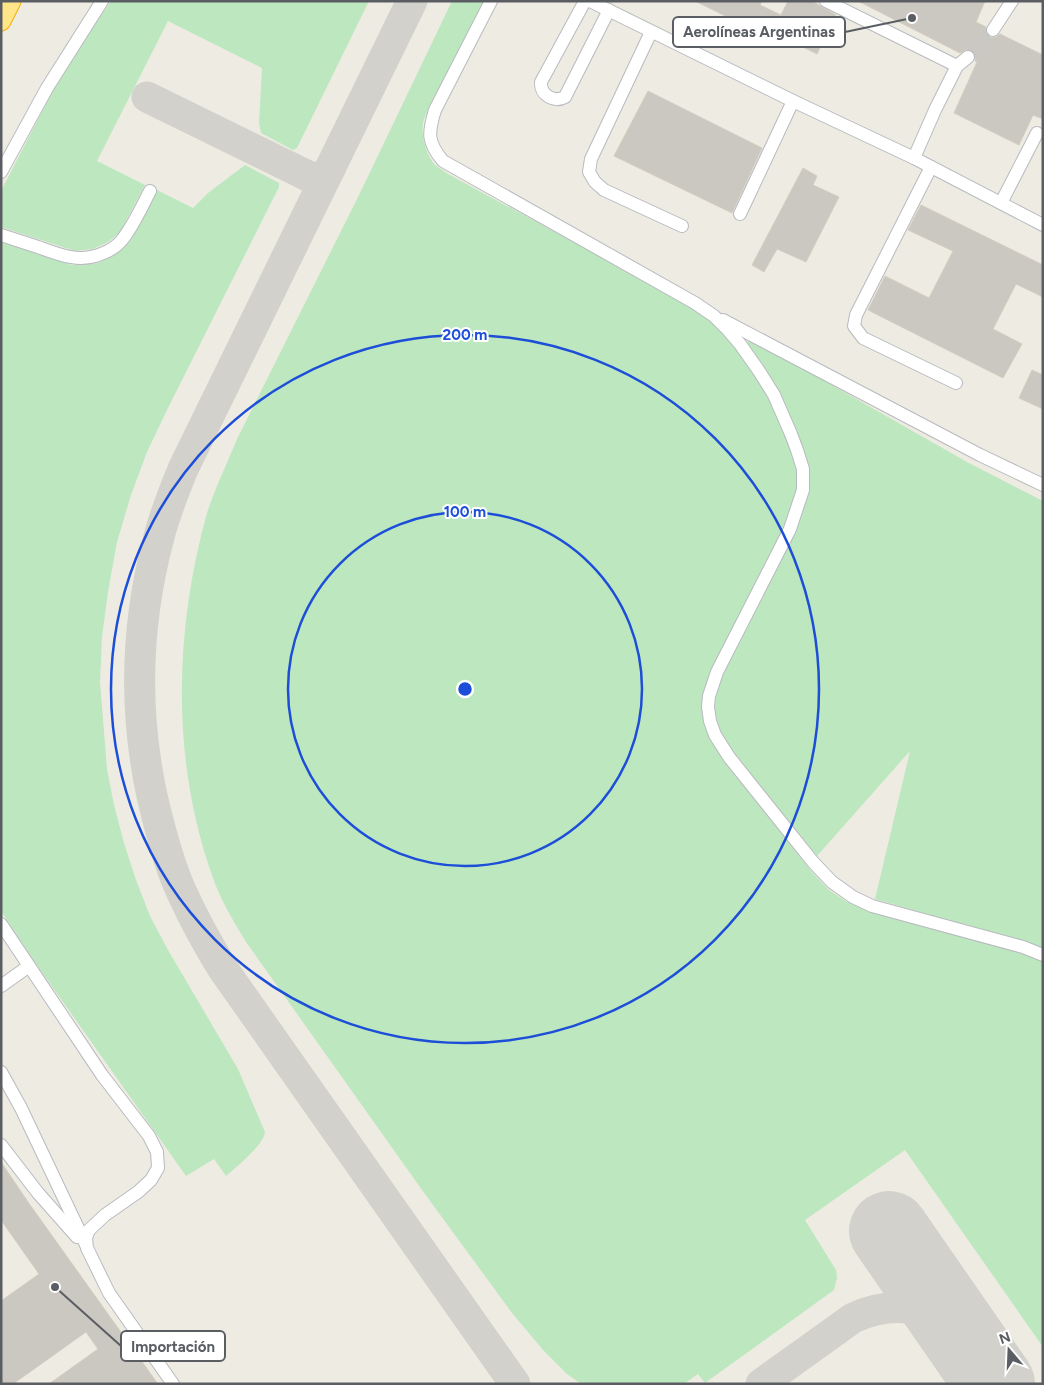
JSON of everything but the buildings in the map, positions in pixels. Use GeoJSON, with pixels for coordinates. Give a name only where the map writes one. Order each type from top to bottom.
{"type":"FeatureCollection","features":[{"type":"Feature","properties":{"kind":"highway"},"geometry":{"type":"LineString","coordinates":[[1,21],[11,1]]}},
{"type":"Feature","properties":{"kind":"lane"},"geometry":{"type":"LineString","coordinates":[[1,172],[47,88],[102,1]]}},
{"type":"Feature","properties":{"kind":"lane"},"geometry":{"type":"LineString","coordinates":[[491,1],[434,110],[429,129],[430,141],[436,153],[443,161],[695,303],[714,316],[740,344],[774,395],[798,450],[803,469],[803,490],[790,529],[717,672],[709,696],[710,721],[715,735],[729,757],[814,862],[832,882],[853,897],[872,906],[1023,947],[1043,955]]}},
{"type":"Feature","properties":{"kind":"lane"},"geometry":{"type":"LineString","coordinates":[[585,1],[541,82],[540,86],[545,94],[553,99],[559,100],[565,97],[608,10]]}},
{"type":"Feature","properties":{"kind":"lane"},"geometry":{"type":"LineString","coordinates":[[590,1],[792,101],[914,158],[1043,225]]}},
{"type":"Feature","properties":{"kind":"lane"},"geometry":{"type":"LineString","coordinates":[[826,1],[957,66]]}},
{"type":"Feature","properties":{"kind":"lane"},"geometry":{"type":"LineString","coordinates":[[993,30],[1012,1]]}},
{"type":"Feature","properties":{"kind":"lane"},"geometry":{"type":"LineString","coordinates":[[651,32],[591,159],[589,172],[595,182],[604,190],[682,226]]}},
{"type":"Feature","properties":{"kind":"lane"},"geometry":{"type":"LineString","coordinates":[[914,158],[957,66],[968,57]]}},
{"type":"Feature","properties":{"kind":"lane"},"geometry":{"type":"LineString","coordinates":[[740,214],[792,101]]}},
{"type":"Feature","properties":{"kind":"lane"},"geometry":{"type":"LineString","coordinates":[[1001,203],[1037,133]]}},
{"type":"Feature","properties":{"kind":"lane"},"geometry":{"type":"LineString","coordinates":[[931,167],[856,315],[854,326],[863,338],[956,383]]}},
{"type":"Feature","properties":{"kind":"lane"},"geometry":{"type":"LineString","coordinates":[[1,235],[66,257],[87,258],[98,255],[120,242],[130,229],[150,191]]}},
{"type":"Feature","properties":{"kind":"lane"},"geometry":{"type":"LineString","coordinates":[[714,316],[980,455],[1043,485]]}},
{"type":"Feature","properties":{"kind":"lane"},"geometry":{"type":"LineString","coordinates":[[1,924],[102,1075],[149,1136],[157,1152],[158,1168],[151,1180],[138,1192],[105,1215],[89,1230],[86,1238],[87,1248]]}},
{"type":"Feature","properties":{"kind":"lane"},"geometry":{"type":"LineString","coordinates":[[1,986],[29,966]]}},
{"type":"Feature","properties":{"kind":"lane"},"geometry":{"type":"LineString","coordinates":[[1,1072],[109,1292],[173,1384]]}},
{"type":"Feature","properties":{"kind":"lane"},"geometry":{"type":"LineString","coordinates":[[1,1145],[38,1193],[87,1248]]}},
{"type":"Feature","properties":{"kind":"green space"},"geometry":{"type":"Polygon","coordinates":[[[111,1],[369,1],[297,148],[293,150],[261,133],[259,123],[262,68],[168,21],[97,161],[145,185],[120,232],[108,242],[93,249],[75,251],[1,227],[1,191],[51,94],[111,1]]]}},
{"type":"Feature","properties":{"kind":"green space"},"geometry":{"type":"Polygon","coordinates":[[[452,1],[484,1],[424,119],[424,139],[427,151],[435,165],[448,174],[684,302],[710,321],[728,336],[760,383],[789,442],[796,468],[796,491],[788,528],[706,691],[725,761],[812,872],[829,890],[847,902],[875,912],[1020,950],[1043,961],[1043,1347],[905,1150],[805,1220],[836,1270],[837,1278],[834,1290],[705,1383],[698,1374],[684,1384],[581,1384],[567,1374],[543,1350],[512,1313],[246,942],[220,895],[199,834],[190,789],[184,743],[182,696],[183,650],[188,604],[196,558],[207,513],[237,439],[360,193],[452,1]]]}},
{"type":"Feature","properties":{"kind":"green space"},"geometry":{"type":"Polygon","coordinates":[[[245,165],[279,183],[279,187],[147,452],[131,495],[117,542],[102,637],[100,682],[107,769],[114,805],[136,880],[150,916],[168,950],[238,1069],[265,1132],[255,1149],[226,1176],[214,1159],[186,1176],[34,961],[1,911],[1,242],[72,265],[98,263],[125,247],[131,240],[157,190],[193,208],[208,193],[245,165]]]}},
{"type":"Feature","properties":{"kind":"green space"},"geometry":{"type":"Polygon","coordinates":[[[751,339],[967,462],[1043,501],[1043,950],[1020,941],[875,899],[910,751],[817,856],[727,745],[719,729],[715,699],[719,682],[809,491],[747,343],[751,339]]]}},
{"type":"Feature","properties":{"kind":"taxiway"},"geometry":{"type":"LineString","coordinates":[[412,1],[183,469],[173,494],[159,537],[150,573],[144,610],[140,682],[141,719],[151,792],[167,853],[178,885],[207,941],[223,969],[515,1384]]}},
{"type":"Feature","properties":{"kind":"taxiway"},"geometry":{"type":"LineString","coordinates":[[147,97],[308,176],[320,177],[330,169]]}},
{"type":"Feature","properties":{"kind":"taxiway"},"geometry":{"type":"LineString","coordinates":[[761,1384],[853,1318],[868,1312],[897,1307],[924,1312],[937,1318],[962,1337]]}},
{"type":"Feature","properties":{"kind":"runway"},"geometry":{"type":"LineString","coordinates":[[889,1231],[995,1384]]}},
{"type":"Feature","properties":{"kind":"tunnel"},"geometry":{"type":"LineString","coordinates":[[968,57],[993,30]]}},
{"type":"Feature","properties":{"kind":"place","name":"Aerolíneas Argentinas"},"geometry":{"type":"Point","coordinates":[912,18]}},
{"type":"Feature","properties":{"kind":"place","name":"Importación"},"geometry":{"type":"Point","coordinates":[55,1287]}}]}
